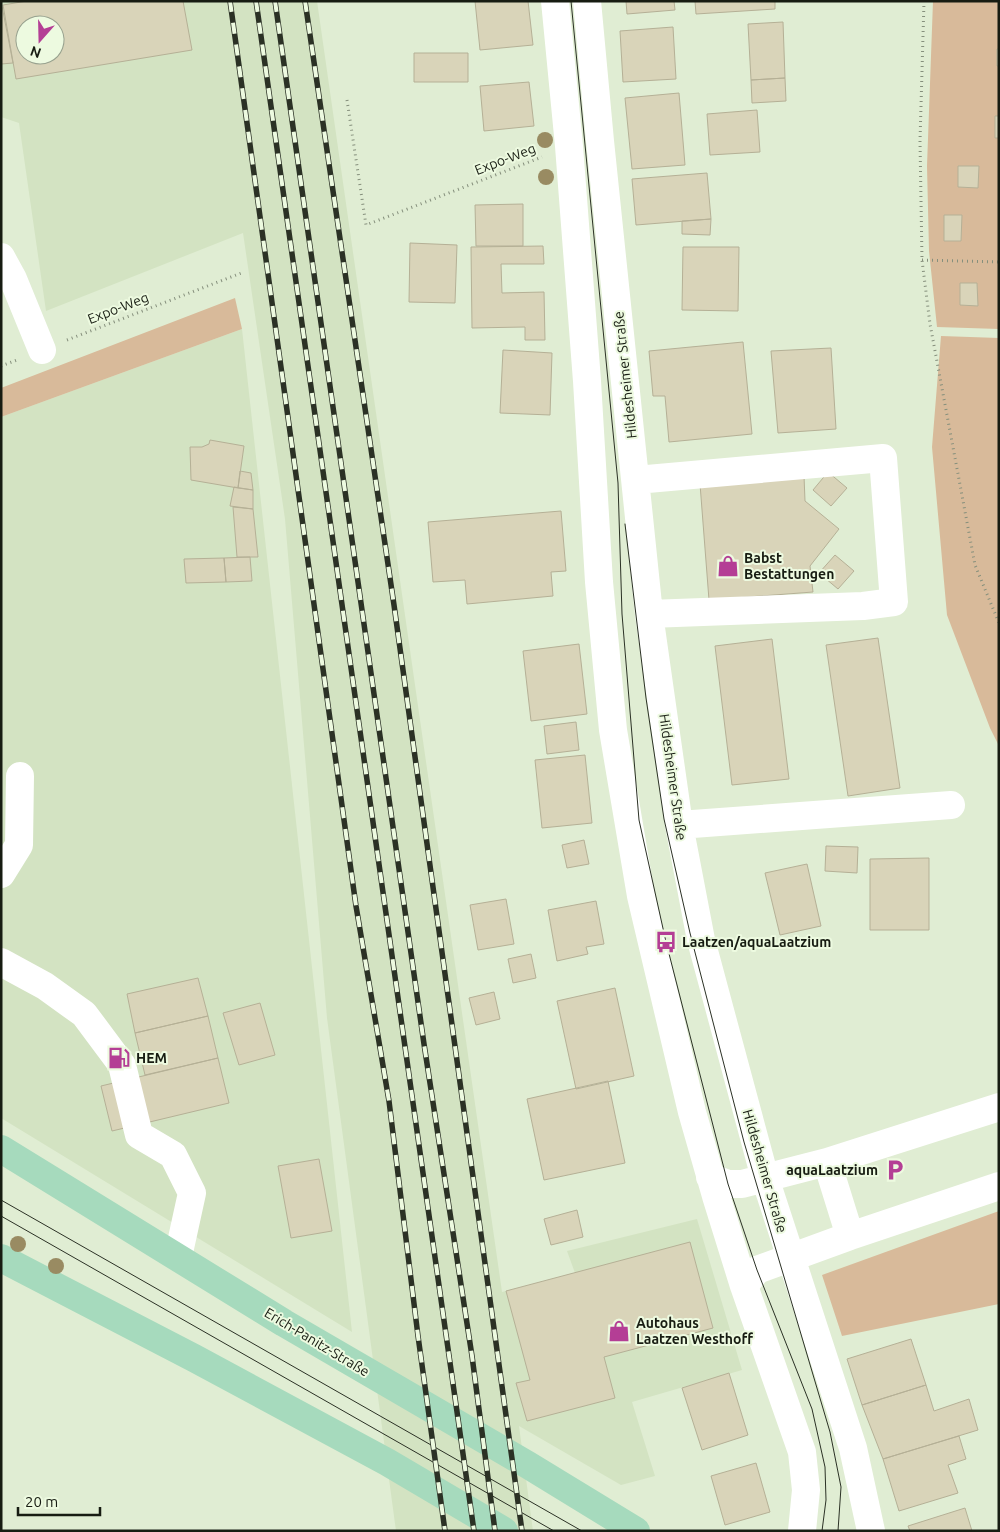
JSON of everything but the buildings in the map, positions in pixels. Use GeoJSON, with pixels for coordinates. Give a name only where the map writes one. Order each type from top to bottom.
{"type":"FeatureCollection","features":[{"type":"Feature","properties":{"kind":"main road","name":"Erich-Panitz-Straße"},"geometry":{"type":"LineString","coordinates":[[1,1149],[292,1328],[528,1465],[636,1531]]}},
{"type":"Feature","properties":{"kind":"main road"},"geometry":{"type":"LineString","coordinates":[[1,1258],[378,1457],[504,1531]]}},
{"type":"Feature","properties":{"kind":"street"},"geometry":{"type":"LineString","coordinates":[[555,1],[569,146],[599,582],[614,730],[641,896],[692,1112],[744,1286],[802,1452],[806,1490],[802,1531]]}},
{"type":"Feature","properties":{"kind":"street","name":"Hildesheimer Straße"},"geometry":{"type":"LineString","coordinates":[[587,1],[650,614],[679,825],[702,940],[765,1178],[853,1448],[871,1531]]}},
{"type":"Feature","properties":{"kind":"street"},"geometry":{"type":"LineString","coordinates":[[1,257],[13,279],[42,350]]}},
{"type":"Feature","properties":{"kind":"street"},"geometry":{"type":"LineString","coordinates":[[636,480],[882,458],[894,602],[863,606],[650,614]]}},
{"type":"Feature","properties":{"kind":"street"},"geometry":{"type":"LineString","coordinates":[[1,874],[19,845],[20,776]]}},
{"type":"Feature","properties":{"kind":"street"},"geometry":{"type":"LineString","coordinates":[[679,825],[951,806]]}},
{"type":"Feature","properties":{"kind":"street"},"geometry":{"type":"LineString","coordinates":[[1,962],[45,986],[84,1014],[122,1065],[139,1135],[172,1155],[192,1193],[178,1257]]}},
{"type":"Feature","properties":{"kind":"street"},"geometry":{"type":"LineString","coordinates":[[710,1177],[728,1184],[742,1184],[827,1162],[999,1107]]}},
{"type":"Feature","properties":{"kind":"street"},"geometry":{"type":"LineString","coordinates":[[827,1162],[850,1236]]}},
{"type":"Feature","properties":{"kind":"street"},"geometry":{"type":"LineString","coordinates":[[744,1286],[757,1270],[850,1236],[999,1186]]}},
{"type":"Feature","properties":{"kind":"path"},"geometry":{"type":"LineString","coordinates":[[924,1],[920,141],[922,260],[930,324],[974,565],[999,623]]}},
{"type":"Feature","properties":{"kind":"path","name":"Expo-Weg"},"geometry":{"type":"LineString","coordinates":[[347,100],[366,225],[569,146]]}},
{"type":"Feature","properties":{"kind":"path"},"geometry":{"type":"LineString","coordinates":[[922,260],[999,262]]}},
{"type":"Feature","properties":{"kind":"path","name":"Expo-Weg"},"geometry":{"type":"LineString","coordinates":[[1,366],[244,272]]}},
{"type":"Feature","properties":{"kind":"shaded area"},"geometry":{"type":"Polygon","coordinates":[[[1,1],[317,1],[502,1292],[575,1273],[567,1251],[697,1219],[742,1370],[632,1402],[655,1476],[621,1485],[519,1426],[533,1531],[396,1531],[327,1018],[285,519],[243,233],[46,311],[19,123],[1,117],[1,1]]]}},
{"type":"Feature","properties":{"kind":"shaded area"},"geometry":{"type":"Polygon","coordinates":[[[933,1],[999,1],[999,329],[937,327],[929,251],[927,166],[933,1]]]}},
{"type":"Feature","properties":{"kind":"shaded area"},"geometry":{"type":"Polygon","coordinates":[[[235,298],[242,329],[1,417],[1,388],[235,298]]]}},
{"type":"Feature","properties":{"kind":"shaded area"},"geometry":{"type":"Polygon","coordinates":[[[242,329],[352,1332],[1,1118],[1,417],[242,329]]]}},
{"type":"Feature","properties":{"kind":"shaded area"},"geometry":{"type":"Polygon","coordinates":[[[941,336],[999,338],[999,746],[990,728],[947,615],[932,447],[941,336]]]}},
{"type":"Feature","properties":{"kind":"shaded area"},"geometry":{"type":"Polygon","coordinates":[[[999,1211],[999,1304],[842,1336],[822,1275],[999,1211]]]}},
{"type":"Feature","properties":{"kind":"tram line"},"geometry":{"type":"LineString","coordinates":[[571,1],[618,483],[622,614],[639,820],[666,942],[728,1184],[757,1270],[812,1409],[825,1467],[826,1500],[822,1531]]}},
{"type":"Feature","properties":{"kind":"tram line"},"geometry":{"type":"LineString","coordinates":[[625,524],[646,698],[664,819],[690,933],[744,1142],[830,1432],[841,1487],[838,1531]]}},
{"type":"Feature","properties":{"kind":"tram line"},"geometry":{"type":"LineString","coordinates":[[1,1200],[582,1531]]}},
{"type":"Feature","properties":{"kind":"tram line"},"geometry":{"type":"LineString","coordinates":[[1,1216],[554,1531]]}},
{"type":"Feature","properties":{"kind":"railway"},"geometry":{"type":"LineString","coordinates":[[230,1],[356,906],[389,1101],[418,1336],[445,1531]]}},
{"type":"Feature","properties":{"kind":"railway"},"geometry":{"type":"LineString","coordinates":[[256,1],[474,1531]]}},
{"type":"Feature","properties":{"kind":"railway"},"geometry":{"type":"LineString","coordinates":[[275,1],[424,1044],[472,1356],[495,1531]]}},
{"type":"Feature","properties":{"kind":"railway"},"geometry":{"type":"LineString","coordinates":[[305,1],[394,605],[522,1531]]}},
{"type":"Feature","properties":{"kind":"place","name":"Babst Bestattungen"},"geometry":{"type":"Point","coordinates":[728,566]}},
{"type":"Feature","properties":{"kind":"place","name":"Laatzen/aquaLaatzium"},"geometry":{"type":"Point","coordinates":[666,942]}},
{"type":"Feature","properties":{"kind":"place","name":"HEM"},"geometry":{"type":"Point","coordinates":[119,1058]}},
{"type":"Feature","properties":{"kind":"place","name":"aquaLaatzium"},"geometry":{"type":"Point","coordinates":[895,1170]}},
{"type":"Feature","properties":{"kind":"place","name":"Autohaus Laatzen Westhoff"},"geometry":{"type":"Point","coordinates":[619,1331]}}]}
